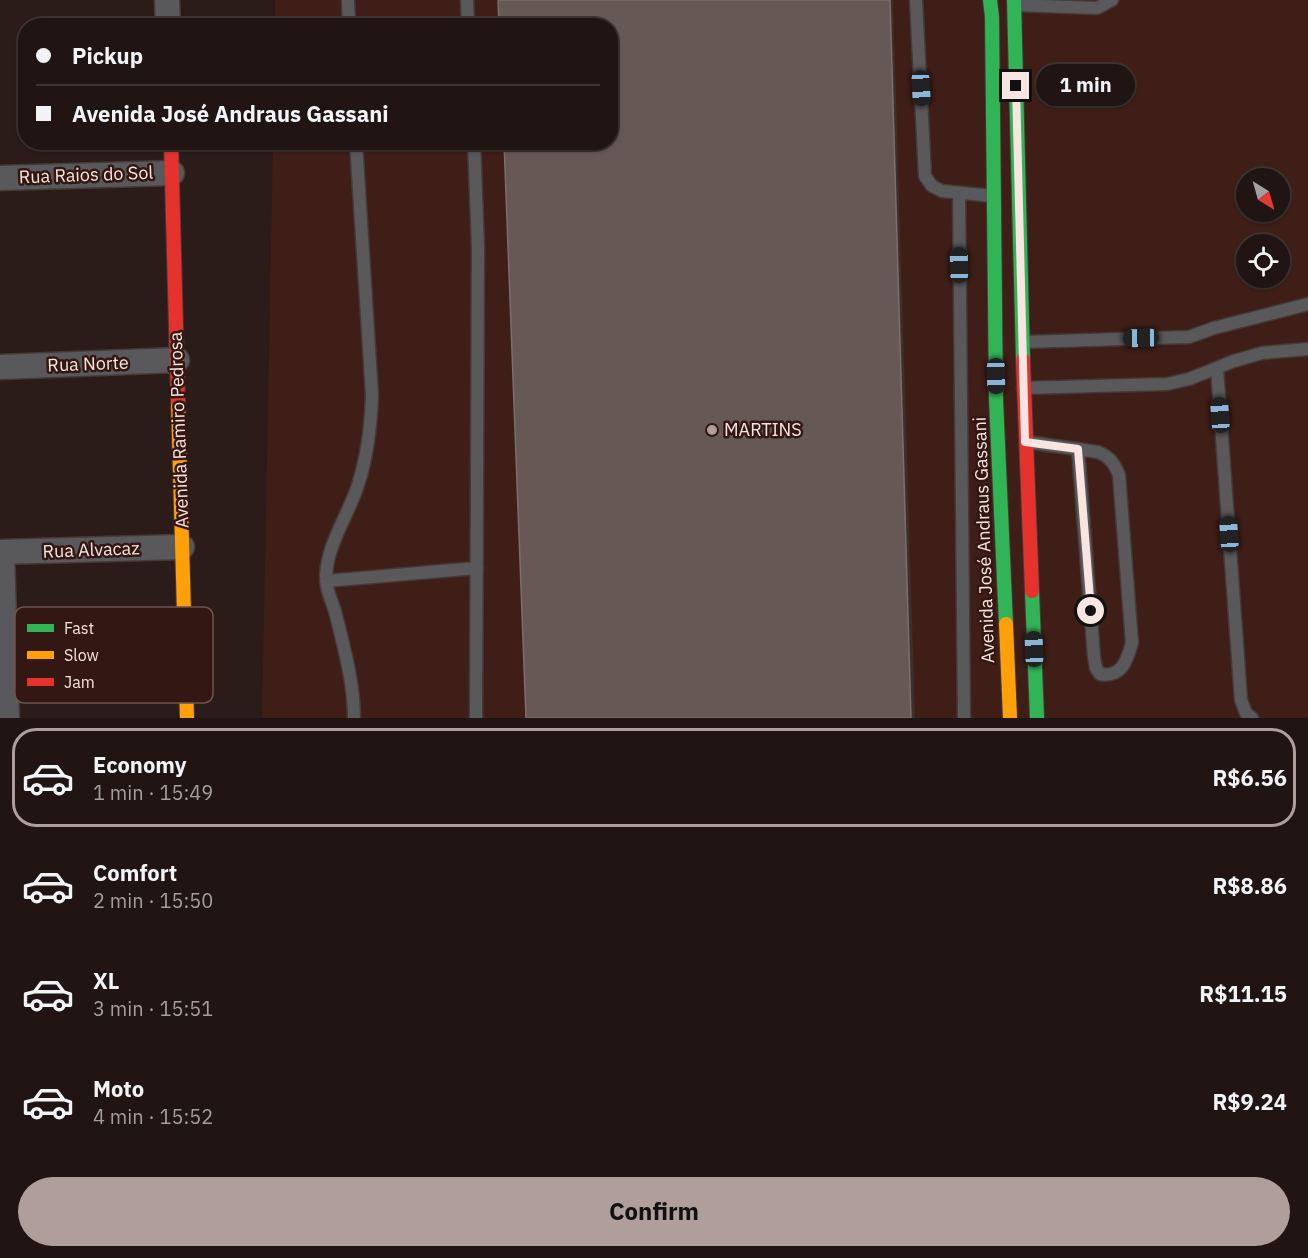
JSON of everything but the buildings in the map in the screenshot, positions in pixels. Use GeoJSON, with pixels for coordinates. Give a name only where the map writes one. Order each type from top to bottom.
{"type":"FeatureCollection","features":[{"type":"Feature","properties":{"kind":"main road","name":"Avenida José Andraus Gassani"},"geometry":{"type":"LineString","coordinates":[[990,0],[994,196],[1013,397],[1010,718]]}},
{"type":"Feature","properties":{"kind":"main road","name":"Avenida José Andraus Gassani"},"geometry":{"type":"LineString","coordinates":[[1014,7],[1022,342],[1013,397],[1025,442],[1036,718]]}},
{"type":"Feature","properties":{"kind":"main road"},"geometry":{"type":"LineString","coordinates":[[992,17],[1014,7]]}},
{"type":"Feature","properties":{"kind":"main road","name":"Avenida Ramiro Pedrosa"},"geometry":{"type":"LineString","coordinates":[[171,150],[184,607]]}},
{"type":"Feature","properties":{"kind":"main road","name":"Avenida Ramiro Pedrosa"},"geometry":{"type":"LineString","coordinates":[[187,703],[187,718]]}},
{"type":"Feature","properties":{"kind":"street"},"geometry":{"type":"LineString","coordinates":[[167,0],[168,18]]}},
{"type":"Feature","properties":{"kind":"street","name":"Rua Raios do Sol"},"geometry":{"type":"LineString","coordinates":[[0,178],[172,172]]}},
{"type":"Feature","properties":{"kind":"street","name":"Rua Norte"},"geometry":{"type":"LineString","coordinates":[[0,367],[177,360]]}},
{"type":"Feature","properties":{"kind":"street","name":"Rua Alvacaz"},"geometry":{"type":"LineString","coordinates":[[1,552],[182,547]]}},
{"type":"Feature","properties":{"kind":"street"},"geometry":{"type":"LineString","coordinates":[[1,552],[7,718]]}},
{"type":"Feature","properties":{"kind":"lane"},"geometry":{"type":"LineString","coordinates":[[348,0],[349,18]]}},
{"type":"Feature","properties":{"kind":"lane"},"geometry":{"type":"LineString","coordinates":[[467,0],[468,18]]}},
{"type":"Feature","properties":{"kind":"lane"},"geometry":{"type":"LineString","coordinates":[[916,0],[925,176],[932,186],[942,191],[994,196]]}},
{"type":"Feature","properties":{"kind":"lane"},"geometry":{"type":"LineString","coordinates":[[1014,7],[1097,8],[1112,0]]}},
{"type":"Feature","properties":{"kind":"lane"},"geometry":{"type":"LineString","coordinates":[[354,718],[348,665],[335,611],[326,591],[326,572],[334,537],[358,486],[371,424],[372,396],[357,150]]}},
{"type":"Feature","properties":{"kind":"lane"},"geometry":{"type":"LineString","coordinates":[[474,150],[478,247],[476,718]]}},
{"type":"Feature","properties":{"kind":"lane"},"geometry":{"type":"LineString","coordinates":[[959,193],[964,718]]}},
{"type":"Feature","properties":{"kind":"lane"},"geometry":{"type":"LineString","coordinates":[[1022,342],[1189,337],[1214,328],[1308,304]]}},
{"type":"Feature","properties":{"kind":"lane"},"geometry":{"type":"LineString","coordinates":[[1013,397],[1167,384],[1189,379],[1234,361],[1262,353],[1308,350]]}},
{"type":"Feature","properties":{"kind":"lane"},"geometry":{"type":"LineString","coordinates":[[1217,368],[1241,700],[1246,713],[1252,718]]}},
{"type":"Feature","properties":{"kind":"lane"},"geometry":{"type":"LineString","coordinates":[[1025,442],[1078,449],[1098,452],[1108,456],[1115,464],[1119,475],[1132,643],[1119,671],[1109,675],[1100,674],[1094,657],[1078,449]]}},
{"type":"Feature","properties":{"kind":"lane"},"geometry":{"type":"LineString","coordinates":[[326,581],[477,568]]}},
{"type":"Feature","properties":{"kind":"shaded area"},"geometry":{"type":"Polygon","coordinates":[[[275,0],[1308,0],[1308,718],[262,718],[273,150],[618,150],[618,18],[275,18],[275,0]]]}},
{"type":"Feature","properties":{"kind":"traffic: fast"},"geometry":{"type":"LineString","coordinates":[[990,0],[996,399],[1006,624]]}},
{"type":"Feature","properties":{"kind":"traffic: fast"},"geometry":{"type":"LineString","coordinates":[[1014,0],[1023,360]]}},
{"type":"Feature","properties":{"kind":"traffic: fast"},"geometry":{"type":"LineString","coordinates":[[1032,591],[1037,718]]}},
{"type":"Feature","properties":{"kind":"traffic: slow"},"geometry":{"type":"LineString","coordinates":[[178,402],[184,607]]}},
{"type":"Feature","properties":{"kind":"traffic: slow"},"geometry":{"type":"LineString","coordinates":[[1006,624],[1010,718]]}},
{"type":"Feature","properties":{"kind":"traffic: slow"},"geometry":{"type":"LineString","coordinates":[[187,703],[187,718]]}},
{"type":"Feature","properties":{"kind":"traffic: jam"},"geometry":{"type":"LineString","coordinates":[[171,150],[178,402]]}},
{"type":"Feature","properties":{"kind":"traffic: jam"},"geometry":{"type":"LineString","coordinates":[[1023,360],[1032,591]]}},
{"type":"Feature","properties":{"kind":"place","name":"MARTINS"},"geometry":{"type":"Point","coordinates":[712,430]}},
{"type":"Feature","properties":{"kind":"route"},"geometry":{"type":"LineString","coordinates":[[1016,86],[1025,442],[1078,449],[1091,611]]}}]}
